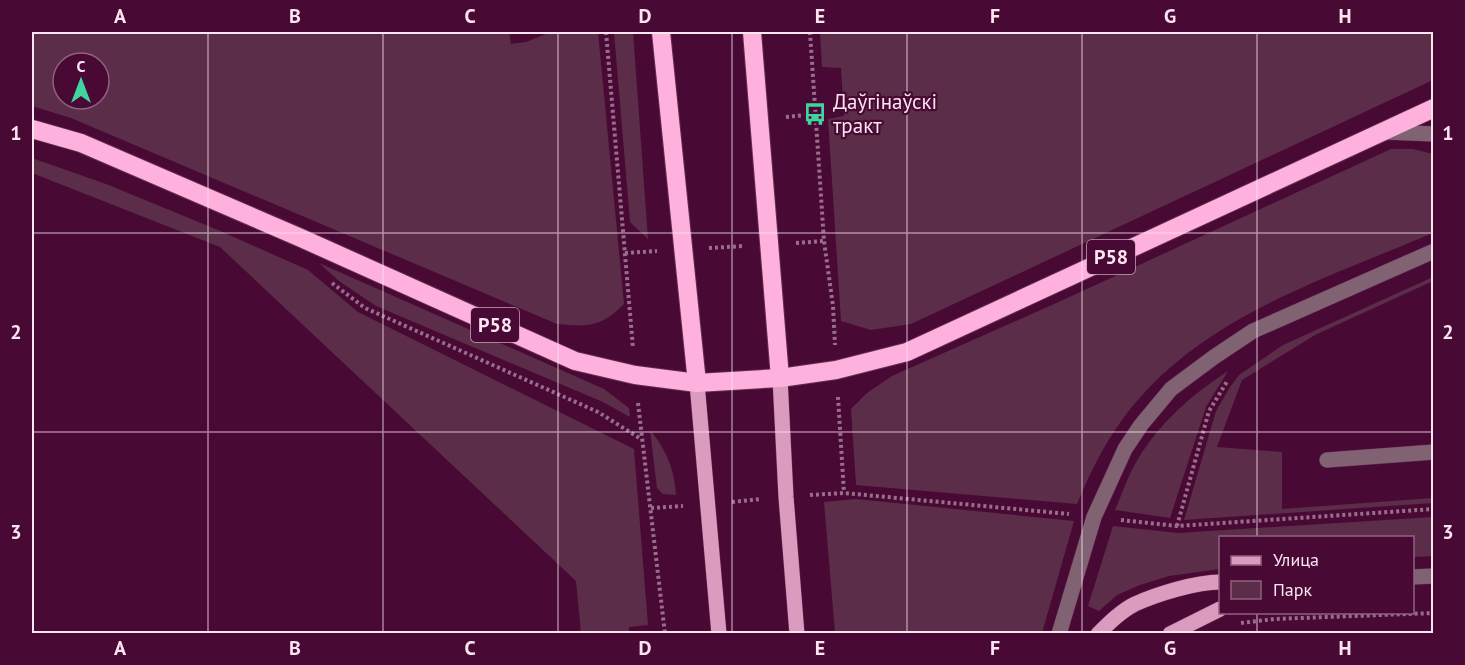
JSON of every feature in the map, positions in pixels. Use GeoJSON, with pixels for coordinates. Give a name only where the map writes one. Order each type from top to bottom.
{"type":"FeatureCollection","features":[{"type":"Feature","properties":{"kind":"highway"},"geometry":{"type":"LineString","coordinates":[[661,32],[697,382]]}},
{"type":"Feature","properties":{"kind":"highway"},"geometry":{"type":"LineString","coordinates":[[752,32],[780,378]]}},
{"type":"Feature","properties":{"kind":"highway","name":"Р58"},"geometry":{"type":"LineString","coordinates":[[32,129],[92,148],[301,238],[574,361],[635,375],[697,382],[780,378],[836,370],[907,352],[1434,108]]}},
{"type":"Feature","properties":{"kind":"main road"},"geometry":{"type":"LineString","coordinates":[[780,378],[786,497],[797,633]]}},
{"type":"Feature","properties":{"kind":"main road"},"geometry":{"type":"LineString","coordinates":[[697,382],[719,633]]}},
{"type":"Feature","properties":{"kind":"main road"},"geometry":{"type":"LineString","coordinates":[[1098,633],[1134,604],[1176,590],[1219,582]]}},
{"type":"Feature","properties":{"kind":"main road"},"geometry":{"type":"LineString","coordinates":[[1170,633],[1219,610]]}},
{"type":"Feature","properties":{"kind":"street"},"geometry":{"type":"LineString","coordinates":[[1379,132],[1434,134]]}},
{"type":"Feature","properties":{"kind":"street"},"geometry":{"type":"LineString","coordinates":[[1059,633],[1094,517],[1125,449],[1141,425],[1171,389],[1253,331],[1434,251]]}},
{"type":"Feature","properties":{"kind":"street"},"geometry":{"type":"LineString","coordinates":[[1328,460],[1434,453]]}},
{"type":"Feature","properties":{"kind":"street"},"geometry":{"type":"LineString","coordinates":[[1414,577],[1434,576]]}},
{"type":"Feature","properties":{"kind":"path"},"geometry":{"type":"LineString","coordinates":[[606,32],[625,253],[824,241]]}},
{"type":"Feature","properties":{"kind":"path"},"geometry":{"type":"LineString","coordinates":[[810,32],[824,241],[833,306]]}},
{"type":"Feature","properties":{"kind":"path"},"geometry":{"type":"LineString","coordinates":[[327,279],[365,308],[598,412],[641,439],[665,633]]}},
{"type":"Feature","properties":{"kind":"path"},"geometry":{"type":"LineString","coordinates":[[1177,526],[1209,411],[1233,372]]}},
{"type":"Feature","properties":{"kind":"path"},"geometry":{"type":"LineString","coordinates":[[651,508],[844,493],[1177,526],[1434,509]]}},
{"type":"Feature","properties":{"kind":"path"},"geometry":{"type":"LineString","coordinates":[[1414,614],[1434,613]]}},
{"type":"Feature","properties":{"kind":"path"},"geometry":{"type":"LineString","coordinates":[[1240,623],[1274,619],[1407,614]]}},
{"type":"Feature","properties":{"kind":"green space"},"geometry":{"type":"Polygon","coordinates":[[[32,32],[509,32],[511,44],[526,42],[551,32],[598,32],[624,304],[616,312],[594,324],[557,324],[71,118],[32,106],[32,32]]]}},
{"type":"Feature","properties":{"kind":"green space"},"geometry":{"type":"Polygon","coordinates":[[[614,32],[633,32],[648,239],[630,222],[614,32]]]}},
{"type":"Feature","properties":{"kind":"green space"},"geometry":{"type":"Polygon","coordinates":[[[820,32],[1433,32],[1433,80],[911,324],[871,330],[841,321],[828,119],[844,116],[841,68],[822,67],[820,32]]]}},
{"type":"Feature","properties":{"kind":"green space"},"geometry":{"type":"Polygon","coordinates":[[[1391,149],[1413,149],[1433,154],[1433,233],[1264,306],[1224,328],[1186,354],[1152,385],[1122,420],[1097,461],[1077,504],[856,485],[851,409],[867,393],[892,376],[1391,149]]]}},
{"type":"Feature","properties":{"kind":"green space"},"geometry":{"type":"Polygon","coordinates":[[[32,158],[106,184],[308,270],[358,312],[634,449],[648,625],[629,627],[629,633],[581,633],[576,581],[220,247],[32,173],[32,158]]]}},
{"type":"Feature","properties":{"kind":"green space"},"geometry":{"type":"Polygon","coordinates":[[[319,263],[604,389],[629,408],[630,417],[603,402],[376,306],[339,281],[319,263]]]}},
{"type":"Feature","properties":{"kind":"green space"},"geometry":{"type":"Polygon","coordinates":[[[1433,277],[1433,281],[1315,335],[1242,380],[1217,447],[1282,452],[1282,509],[1433,498],[1433,503],[1184,520],[1216,411],[1239,375],[1283,345],[1433,277]]]}},
{"type":"Feature","properties":{"kind":"green space"},"geometry":{"type":"Polygon","coordinates":[[[1228,371],[1206,407],[1170,518],[1115,510],[1129,476],[1159,430],[1171,416],[1199,392],[1228,371]]]}},
{"type":"Feature","properties":{"kind":"green space"},"geometry":{"type":"Polygon","coordinates":[[[650,430],[669,461],[676,495],[663,494],[657,488],[650,430]]]}},
{"type":"Feature","properties":{"kind":"green space"},"geometry":{"type":"Polygon","coordinates":[[[856,499],[1074,521],[1042,633],[835,633],[824,502],[856,499]]]}},
{"type":"Feature","properties":{"kind":"green space"},"geometry":{"type":"Polygon","coordinates":[[[1433,517],[1433,556],[1414,557],[1414,536],[1219,536],[1219,569],[1169,576],[1140,585],[1117,595],[1099,611],[1088,606],[1113,526],[1178,533],[1433,517]]]}},
{"type":"Feature","properties":{"kind":"place","name":"Даўгінаўскі тракт"},"geometry":{"type":"Point","coordinates":[815,114]}}]}
